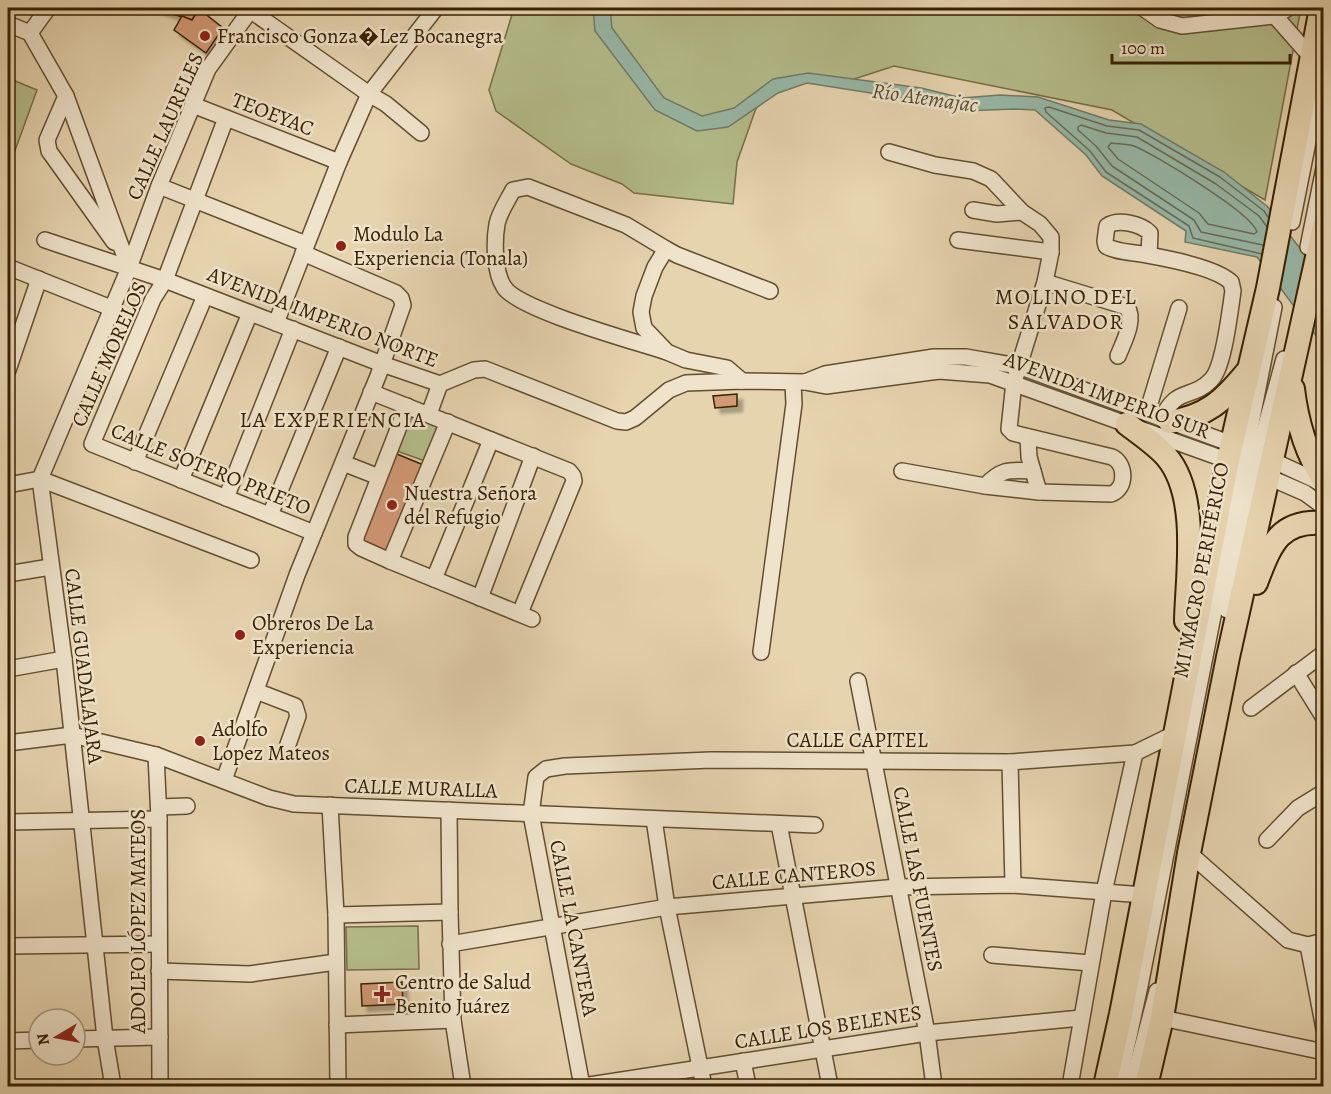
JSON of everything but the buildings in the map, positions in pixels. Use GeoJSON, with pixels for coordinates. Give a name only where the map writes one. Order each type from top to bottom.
{"type":"FeatureCollection","features":[{"type":"Feature","properties":{"kind":"highway"},"geometry":{"type":"LineString","coordinates":[[1148,1080],[1162,1018],[1189,853],[1228,657],[1250,460],[1249,370],[1271,297],[1288,217],[1318,60],[1321,8]]}},
{"type":"Feature","properties":{"kind":"highway"},"geometry":{"type":"LineString","coordinates":[[1323,226],[1297,327],[1292,367],[1295,406],[1302,437],[1313,465],[1323,480]]}},
{"type":"Feature","properties":{"kind":"highway"},"geometry":{"type":"LineString","coordinates":[[1105,1086],[1122,1014],[1190,664],[1250,460],[1292,367]]}},
{"type":"Feature","properties":{"kind":"highway"},"geometry":{"type":"LineString","coordinates":[[1166,420],[1192,417],[1213,407],[1249,370]]}},
{"type":"Feature","properties":{"kind":"highway"},"geometry":{"type":"LineString","coordinates":[[1127,424],[1166,456],[1176,471],[1182,487],[1189,531],[1186,626],[1190,664]]}},
{"type":"Feature","properties":{"kind":"highway"},"geometry":{"type":"LineString","coordinates":[[1228,657],[1273,542],[1283,532],[1296,525],[1323,522]]}},
{"type":"Feature","properties":{"kind":"street"},"geometry":{"type":"LineString","coordinates":[[30,33],[48,8]]}},
{"type":"Feature","properties":{"kind":"street"},"geometry":{"type":"LineString","coordinates":[[250,8],[386,104],[421,133]]}},
{"type":"Feature","properties":{"kind":"street","name":"CALLE LAURELES"},"geometry":{"type":"LineString","coordinates":[[127,263],[208,69],[250,8]]}},
{"type":"Feature","properties":{"kind":"street"},"geometry":{"type":"LineString","coordinates":[[276,322],[339,162],[369,94],[436,8]]}},
{"type":"Feature","properties":{"kind":"street"},"geometry":{"type":"LineString","coordinates":[[1143,8],[1160,20],[1182,26],[1275,16],[1288,8]]}},
{"type":"Feature","properties":{"kind":"street"},"geometry":{"type":"LineString","coordinates":[[1275,16],[1318,60]]}},
{"type":"Feature","properties":{"kind":"street"},"geometry":{"type":"LineString","coordinates":[[8,24],[30,33],[66,96],[127,263]]}},
{"type":"Feature","properties":{"kind":"street"},"geometry":{"type":"LineString","coordinates":[[66,96],[47,140],[49,151],[127,263]]}},
{"type":"Feature","properties":{"kind":"street","name":"TEOEYAC"},"geometry":{"type":"LineString","coordinates":[[193,105],[339,162]]}},
{"type":"Feature","properties":{"kind":"street","name":"CALLE MORELOS"},"geometry":{"type":"LineString","coordinates":[[92,444],[153,299],[165,280],[226,118]]}},
{"type":"Feature","properties":{"kind":"street"},"geometry":{"type":"LineString","coordinates":[[889,152],[935,165],[973,171],[991,179],[1022,212],[1040,224],[1048,233],[1052,244],[1051,252],[1045,282],[1014,382],[1009,429],[1013,433],[1112,457],[1119,462],[1123,470],[1121,486],[1116,493],[1039,492],[985,486],[902,471]]}},
{"type":"Feature","properties":{"kind":"street","name":"MI MACRO PERIFÉRICO"},"geometry":{"type":"LineString","coordinates":[[1118,1086],[1250,460],[1297,327],[1308,247],[1323,168]]}},
{"type":"Feature","properties":{"kind":"street"},"geometry":{"type":"LineString","coordinates":[[159,186],[305,248],[396,293],[403,304],[382,364],[314,533],[224,780]]}},
{"type":"Feature","properties":{"kind":"street"},"geometry":{"type":"LineString","coordinates":[[742,381],[727,368],[686,360],[571,322],[522,300],[504,288],[496,261],[497,222],[513,190],[528,187],[626,225],[677,255],[770,291]]}},
{"type":"Feature","properties":{"kind":"street"},"geometry":{"type":"LineString","coordinates":[[972,210],[997,214],[1022,212]]}},
{"type":"Feature","properties":{"kind":"street","name":"AVENIDA IMPERIO NORTE"},"geometry":{"type":"LineString","coordinates":[[45,240],[127,263],[205,296],[440,384],[479,368],[485,369],[617,421],[626,422],[635,418],[669,390],[699,381],[799,382]]}},
{"type":"Feature","properties":{"kind":"street"},"geometry":{"type":"LineString","coordinates":[[958,240],[1051,252]]}},
{"type":"Feature","properties":{"kind":"street"},"geometry":{"type":"LineString","coordinates":[[666,249],[655,267],[644,296],[641,312],[644,328],[667,352]]}},
{"type":"Feature","properties":{"kind":"street"},"geometry":{"type":"LineString","coordinates":[[1149,255],[1216,272],[1231,282],[1233,291],[1217,372],[1206,385],[1170,403],[1166,420]]}},
{"type":"Feature","properties":{"kind":"street","name":"CALLE GUADALAJARA"},"geometry":{"type":"LineString","coordinates":[[113,1086],[105,1038],[64,659],[40,479],[111,308],[127,263]]}},
{"type":"Feature","properties":{"kind":"street"},"geometry":{"type":"LineString","coordinates":[[8,267],[111,308]]}},
{"type":"Feature","properties":{"kind":"street"},"geometry":{"type":"LineString","coordinates":[[8,370],[39,279]]}},
{"type":"Feature","properties":{"kind":"street"},"geometry":{"type":"LineString","coordinates":[[1045,282],[1127,308],[1131,318],[1118,356]]}},
{"type":"Feature","properties":{"kind":"street"},"geometry":{"type":"LineString","coordinates":[[135,462],[205,296]]}},
{"type":"Feature","properties":{"kind":"street","name":"MI MACRO PERIFÉRICO"},"geometry":{"type":"LineString","coordinates":[[1132,1086],[1159,983],[1190,808],[1250,460],[1271,297]]}},
{"type":"Feature","properties":{"kind":"street"},"geometry":{"type":"LineString","coordinates":[[1147,413],[1179,308]]}},
{"type":"Feature","properties":{"kind":"street"},"geometry":{"type":"LineString","coordinates":[[181,480],[250,313]]}},
{"type":"Feature","properties":{"kind":"street"},"geometry":{"type":"LineString","coordinates":[[226,498],[293,329]]}},
{"type":"Feature","properties":{"kind":"street"},"geometry":{"type":"LineString","coordinates":[[270,515],[339,347]]}},
{"type":"Feature","properties":{"kind":"street","name":"AVENIDA IMPERIO SUR"},"geometry":{"type":"LineString","coordinates":[[799,382],[825,374],[934,357],[966,357],[1018,366],[1166,420],[1250,460]]}},
{"type":"Feature","properties":{"kind":"street","name":"AVENIDA IMPERIO SUR"},"geometry":{"type":"LineString","coordinates":[[799,382],[826,386],[939,371],[990,375],[1127,424],[1250,460]]}},
{"type":"Feature","properties":{"kind":"street"},"geometry":{"type":"LineString","coordinates":[[761,652],[794,404],[799,382]]}},
{"type":"Feature","properties":{"kind":"street"},"geometry":{"type":"LineString","coordinates":[[429,414],[440,384]]}},
{"type":"Feature","properties":{"kind":"street"},"geometry":{"type":"LineString","coordinates":[[371,392],[429,414],[533,456],[569,471],[573,476],[574,481],[526,616],[390,561],[356,544],[356,537],[407,406]]}},
{"type":"Feature","properties":{"kind":"street"},"geometry":{"type":"LineString","coordinates":[[390,561],[448,422]]}},
{"type":"Feature","properties":{"kind":"street"},"geometry":{"type":"LineString","coordinates":[[1028,436],[1029,457],[1039,492]]}},
{"type":"Feature","properties":{"kind":"street"},"geometry":{"type":"LineString","coordinates":[[434,579],[491,440]]}},
{"type":"Feature","properties":{"kind":"street","name":"CALLE SOTERO PRIETO"},"geometry":{"type":"LineString","coordinates":[[92,444],[314,533]]}},
{"type":"Feature","properties":{"kind":"street"},"geometry":{"type":"LineString","coordinates":[[480,598],[533,456]]}},
{"type":"Feature","properties":{"kind":"street"},"geometry":{"type":"LineString","coordinates":[[1250,460],[1323,486]]}},
{"type":"Feature","properties":{"kind":"street"},"geometry":{"type":"LineString","coordinates":[[1250,460],[1323,507]]}},
{"type":"Feature","properties":{"kind":"street"},"geometry":{"type":"LineString","coordinates":[[343,463],[379,477]]}},
{"type":"Feature","properties":{"kind":"street"},"geometry":{"type":"LineString","coordinates":[[985,486],[995,476],[1007,470],[1033,471]]}},
{"type":"Feature","properties":{"kind":"street"},"geometry":{"type":"LineString","coordinates":[[8,485],[40,479],[251,560]]}},
{"type":"Feature","properties":{"kind":"street"},"geometry":{"type":"LineString","coordinates":[[8,574],[50,567]]}},
{"type":"Feature","properties":{"kind":"street"},"geometry":{"type":"LineString","coordinates":[[1251,708],[1323,653]]}},
{"type":"Feature","properties":{"kind":"street"},"geometry":{"type":"LineString","coordinates":[[8,669],[64,659]]}},
{"type":"Feature","properties":{"kind":"street"},"geometry":{"type":"LineString","coordinates":[[1296,673],[1323,718]]}},
{"type":"Feature","properties":{"kind":"street","name":"CALLE LAS FUENTES"},"geometry":{"type":"LineString","coordinates":[[858,681],[927,1033],[934,1086]]}},
{"type":"Feature","properties":{"kind":"street"},"geometry":{"type":"LineString","coordinates":[[256,691],[295,706],[298,716],[285,753]]}},
{"type":"Feature","properties":{"kind":"street","name":"CALLE CAPITEL"},"geometry":{"type":"LineString","coordinates":[[536,777],[546,769],[565,765],[711,760],[1010,762],[1135,753],[1176,733]]}},
{"type":"Feature","properties":{"kind":"street"},"geometry":{"type":"LineString","coordinates":[[8,743],[72,735]]}},
{"type":"Feature","properties":{"kind":"street","name":"CALLE MURALLA"},"geometry":{"type":"LineString","coordinates":[[72,735],[156,755],[282,802],[815,825]]}},
{"type":"Feature","properties":{"kind":"street"},"geometry":{"type":"LineString","coordinates":[[1070,1086],[1104,892],[1135,753]]}},
{"type":"Feature","properties":{"kind":"street","name":"ADOLFO LÓPEZ MATEOS"},"geometry":{"type":"LineString","coordinates":[[156,755],[159,813],[160,1086]]}},
{"type":"Feature","properties":{"kind":"street"},"geometry":{"type":"LineString","coordinates":[[1010,762],[1013,885]]}},
{"type":"Feature","properties":{"kind":"street","name":"CALLE LA CANTERA"},"geometry":{"type":"LineString","coordinates":[[536,777],[531,814],[582,1086]]}},
{"type":"Feature","properties":{"kind":"street"},"geometry":{"type":"LineString","coordinates":[[1267,840],[1299,808],[1323,792]]}},
{"type":"Feature","properties":{"kind":"street"},"geometry":{"type":"LineString","coordinates":[[330,805],[336,915],[338,1086]]}},
{"type":"Feature","properties":{"kind":"street"},"geometry":{"type":"LineString","coordinates":[[8,822],[82,821],[159,813],[187,806]]}},
{"type":"Feature","properties":{"kind":"street"},"geometry":{"type":"LineString","coordinates":[[449,810],[453,1020],[463,1086]]}},
{"type":"Feature","properties":{"kind":"street"},"geometry":{"type":"LineString","coordinates":[[654,819],[667,907],[704,1086]]}},
{"type":"Feature","properties":{"kind":"street"},"geometry":{"type":"LineString","coordinates":[[779,824],[830,1086]]}},
{"type":"Feature","properties":{"kind":"street"},"geometry":{"type":"LineString","coordinates":[[1189,853],[1288,940],[1308,945],[1323,941]]}},
{"type":"Feature","properties":{"kind":"street","name":"CALLE CANTEROS"},"geometry":{"type":"LineString","coordinates":[[450,944],[667,907],[898,887],[1013,885],[1144,895]]}},
{"type":"Feature","properties":{"kind":"street"},"geometry":{"type":"LineString","coordinates":[[336,915],[450,912]]}},
{"type":"Feature","properties":{"kind":"street"},"geometry":{"type":"LineString","coordinates":[[8,946],[158,944]]}},
{"type":"Feature","properties":{"kind":"street"},"geometry":{"type":"LineString","coordinates":[[1308,945],[1323,1029]]}},
{"type":"Feature","properties":{"kind":"street"},"geometry":{"type":"LineString","coordinates":[[992,955],[1091,963]]}},
{"type":"Feature","properties":{"kind":"street"},"geometry":{"type":"LineString","coordinates":[[159,971],[250,974],[336,962]]}},
{"type":"Feature","properties":{"kind":"street","name":"CALLE LOS BELENES"},"geometry":{"type":"LineString","coordinates":[[582,1086],[927,1033],[1081,1018]]}},
{"type":"Feature","properties":{"kind":"street"},"geometry":{"type":"LineString","coordinates":[[1162,1018],[1323,1053]]}},
{"type":"Feature","properties":{"kind":"street"},"geometry":{"type":"LineString","coordinates":[[337,1025],[453,1020]]}},
{"type":"Feature","properties":{"kind":"street"},"geometry":{"type":"LineString","coordinates":[[87,1039],[159,1038]]}},
{"type":"Feature","properties":{"kind":"street"},"geometry":{"type":"LineString","coordinates":[[8,1041],[27,1040]]}},
{"type":"Feature","properties":{"kind":"street"},"geometry":{"type":"LineString","coordinates":[[743,1061],[748,1086]]}},
{"type":"Feature","properties":{"kind":"green space"},"geometry":{"type":"Polygon","coordinates":[[[514,8],[1301,8],[1265,200],[1112,110],[894,66],[839,84],[795,82],[765,91],[755,111],[737,162],[733,204],[634,193],[622,184],[571,164],[496,111],[489,90],[514,8]]]}},
{"type":"Feature","properties":{"kind":"green space"},"geometry":{"type":"Polygon","coordinates":[[[8,78],[37,90],[13,156],[8,154],[8,78]]]}},
{"type":"Feature","properties":{"kind":"green space"},"geometry":{"type":"Polygon","coordinates":[[[409,409],[448,424],[428,462],[394,450],[409,409]]]}},
{"type":"Feature","properties":{"kind":"green space"},"geometry":{"type":"Polygon","coordinates":[[[418,926],[419,969],[347,970],[346,927],[418,926]]]}},
{"type":"Feature","properties":{"kind":"water","name":"Río Atemajac"},"geometry":{"type":"Polygon","coordinates":[[[593,8],[610,8],[612,28],[664,98],[702,116],[734,108],[773,79],[808,73],[921,88],[962,98],[1000,95],[1038,97],[1109,120],[1141,124],[1224,172],[1268,207],[1323,278],[1323,345],[1257,257],[1185,242],[1186,231],[1102,176],[1086,155],[1035,110],[963,111],[922,101],[807,83],[778,93],[728,127],[697,131],[655,110],[595,31],[593,8]]]}},
{"type":"Feature","properties":{"kind":"place","name":"Francisco Gonza�Lez Bocanegra"},"geometry":{"type":"Point","coordinates":[205,36]}},
{"type":"Feature","properties":{"kind":"place","name":"Modulo La Experiencia (Tonala)"},"geometry":{"type":"Point","coordinates":[341,246]}},
{"type":"Feature","properties":{"kind":"place","name":"Nuestra Señora del Refugio"},"geometry":{"type":"Point","coordinates":[392,505]}},
{"type":"Feature","properties":{"kind":"place","name":"Obreros De La Experiencia"},"geometry":{"type":"Point","coordinates":[240,635]}},
{"type":"Feature","properties":{"kind":"place","name":"Adolfo Lopez Mateos"},"geometry":{"type":"Point","coordinates":[200,741]}},
{"type":"Feature","properties":{"kind":"place","name":"Centro de Salud Benito Juárez"},"geometry":{"type":"Point","coordinates":[382,994]}},
{"type":"Feature","properties":{"kind":"district","name":"MOLINO DEL SALVADOR"},"geometry":{"type":"Point","coordinates":[1066,308]}},
{"type":"Feature","properties":{"kind":"district","name":"LA EXPERIENCIA"},"geometry":{"type":"Point","coordinates":[333,419]}}]}
